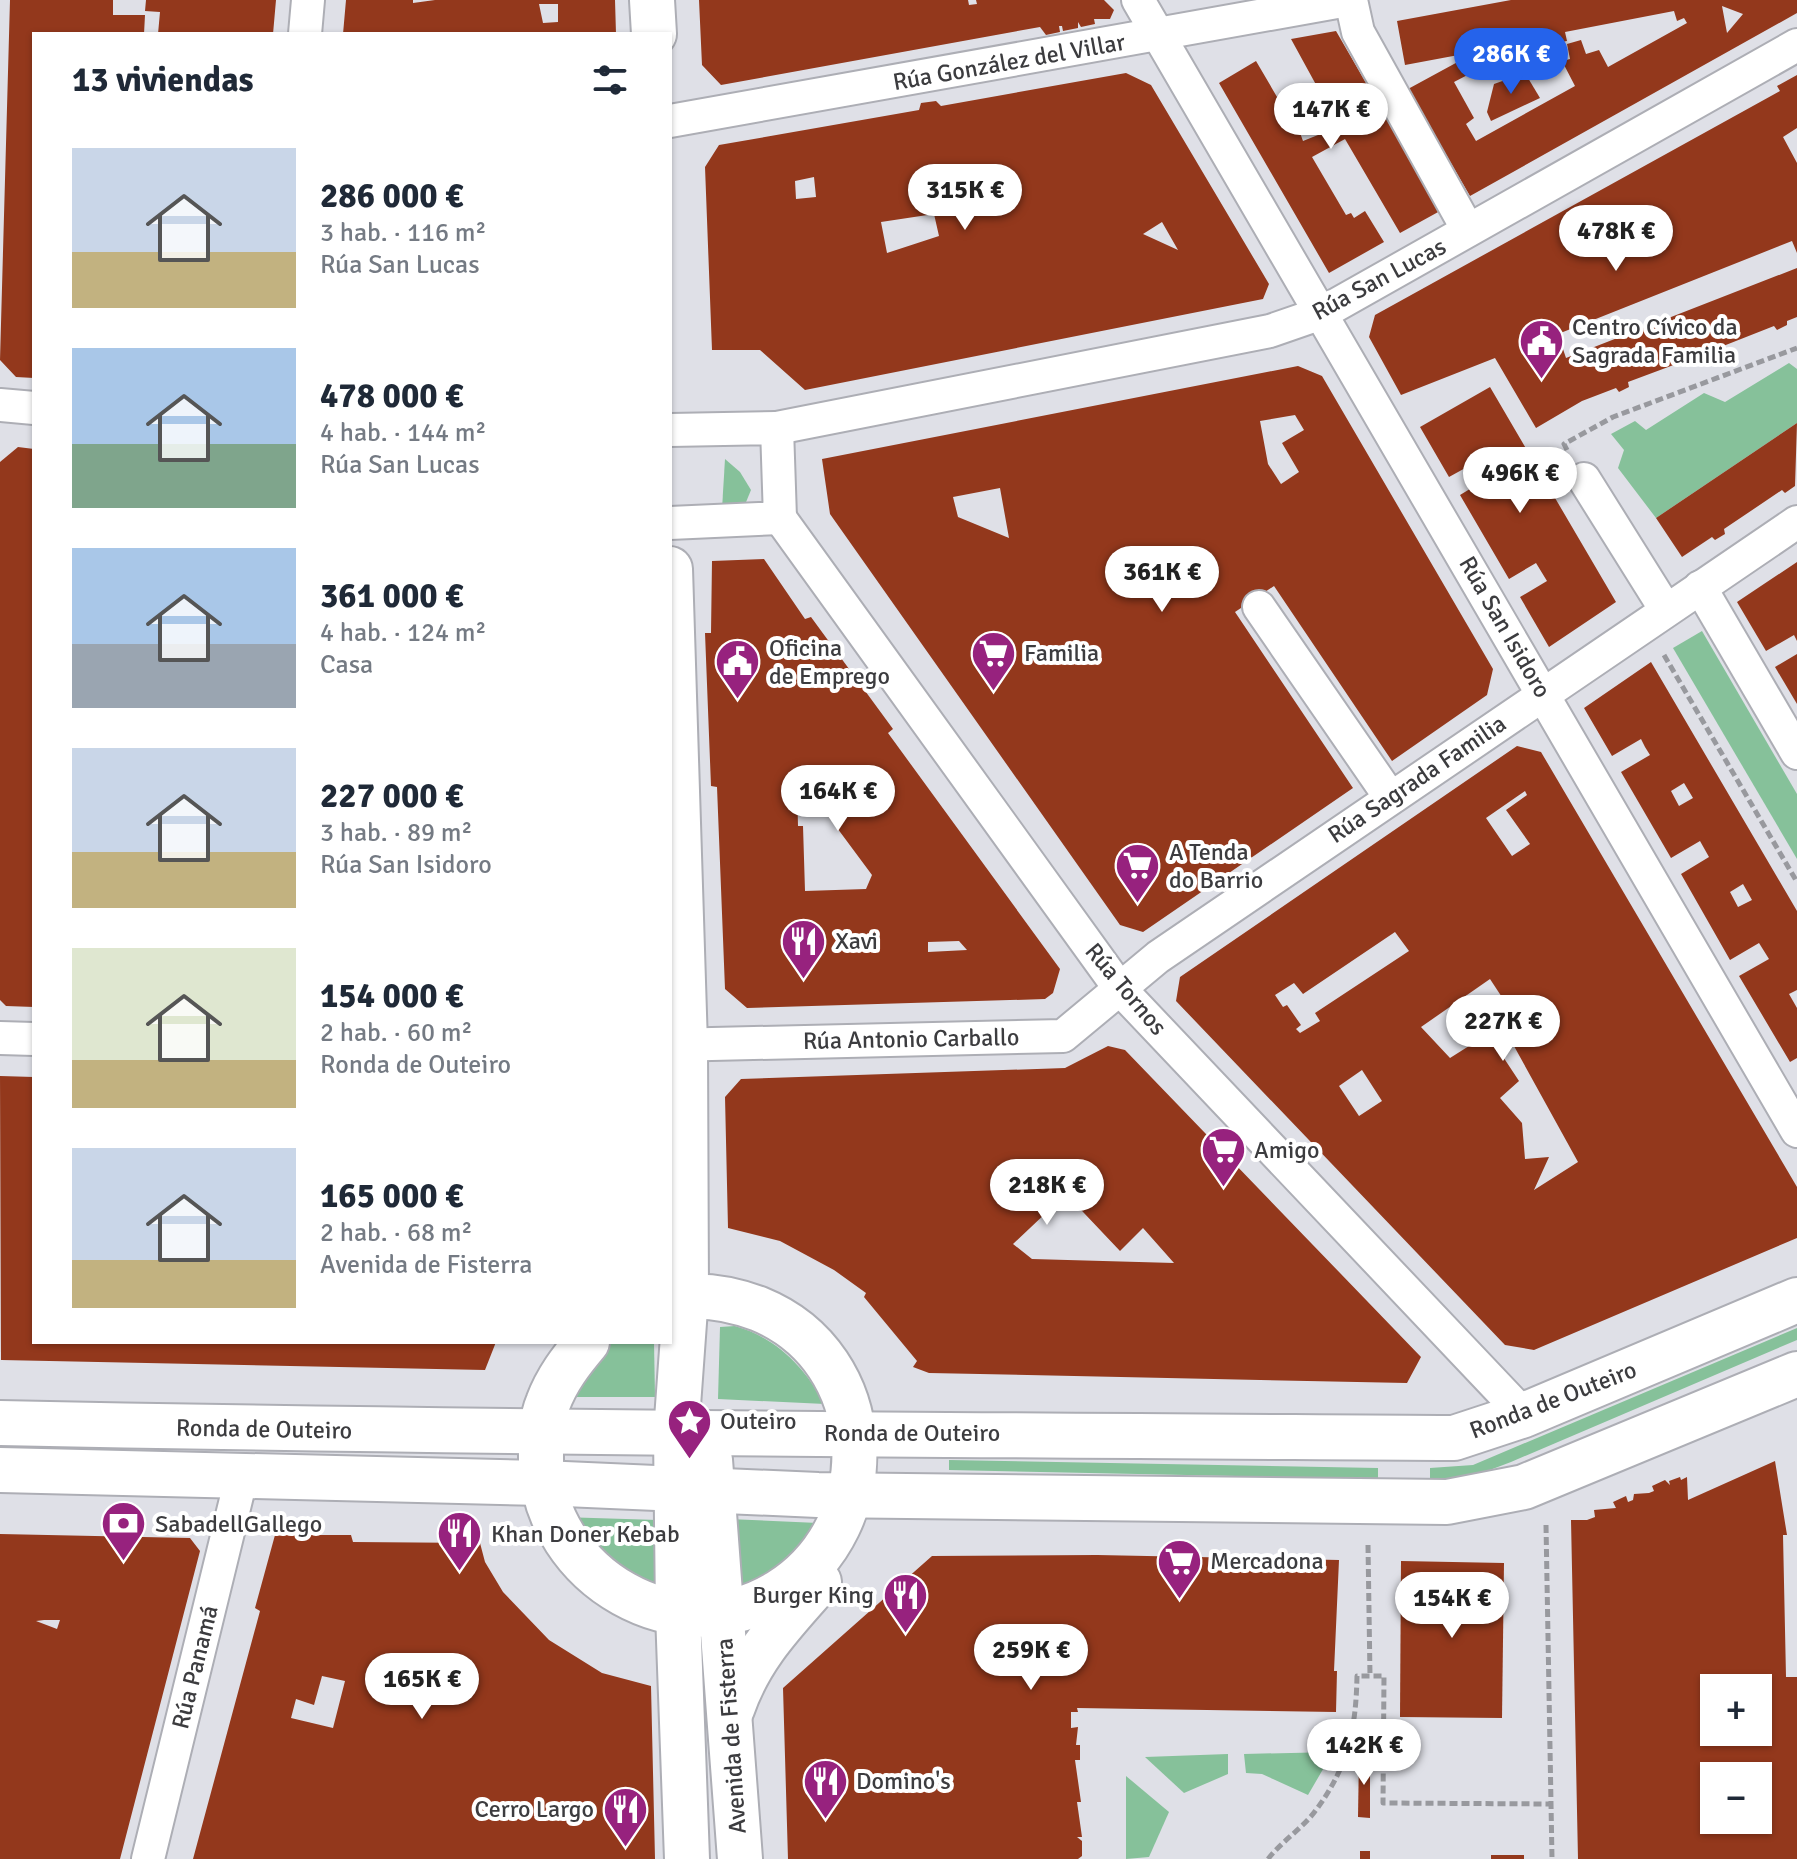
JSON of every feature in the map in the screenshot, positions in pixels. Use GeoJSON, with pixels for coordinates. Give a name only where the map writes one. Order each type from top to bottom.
{"type":"FeatureCollection","features":[{"type":"Feature","properties":{"kind":"main road"},"geometry":{"type":"LineString","coordinates":[[652,0],[654,32]]}},
{"type":"Feature","properties":{"kind":"main road","name":"Avenida de Fisterra"},"geometry":{"type":"LineString","coordinates":[[672,688],[678,1045],[678,1297],[696,1490],[722,1613],[740,1859]]}},
{"type":"Feature","properties":{"kind":"main road","name":"Avenida de Fisterra"},"geometry":{"type":"LineString","coordinates":[[585,1344],[563,1371],[547,1404],[540,1434],[542,1483],[552,1520],[579,1561],[614,1591],[640,1604],[678,1613],[722,1613],[758,1603],[805,1573],[839,1529],[852,1495],[856,1464],[855,1434],[842,1386],[810,1342],[775,1316],[736,1300],[678,1297]]}},
{"type":"Feature","properties":{"kind":"main road","name":"Ronda de Outeiro"},"geometry":{"type":"LineString","coordinates":[[0,1423],[540,1434],[1454,1438],[1524,1415],[1797,1300]]}},
{"type":"Feature","properties":{"kind":"main road","name":"Ronda de Outeiro"},"geometry":{"type":"LineString","coordinates":[[0,1470],[542,1483],[897,1496],[1447,1502],[1477,1499],[1524,1487],[1797,1374]]}},
{"type":"Feature","properties":{"kind":"main road","name":"Avenida de Fisterra"},"geometry":{"type":"LineString","coordinates":[[687,1859],[678,1613],[696,1490]]}},
{"type":"Feature","properties":{"kind":"main road"},"geometry":{"type":"LineString","coordinates":[[731,1711],[746,1673],[763,1644],[897,1496]]}},
{"type":"Feature","properties":{"kind":"street"},"geometry":{"type":"LineString","coordinates":[[305,32],[308,0]]}},
{"type":"Feature","properties":{"kind":"street","name":"Rúa San Isidoro"},"geometry":{"type":"LineString","coordinates":[[1138,0],[1544,692],[1797,1131]]}},
{"type":"Feature","properties":{"kind":"street"},"geometry":{"type":"LineString","coordinates":[[1350,0],[1358,32],[1468,230]]}},
{"type":"Feature","properties":{"kind":"street","name":"Rúa González del Villar"},"geometry":{"type":"LineString","coordinates":[[672,121],[1350,0]]}},
{"type":"Feature","properties":{"kind":"street","name":"Rúa San Lucas"},"geometry":{"type":"LineString","coordinates":[[672,430],[777,428],[1270,331],[1322,313],[1797,45]]}},
{"type":"Feature","properties":{"kind":"street"},"geometry":{"type":"LineString","coordinates":[[0,405],[32,408]]}},
{"type":"Feature","properties":{"kind":"street"},"geometry":{"type":"LineString","coordinates":[[672,523],[780,518],[777,428]]}},
{"type":"Feature","properties":{"kind":"street"},"geometry":{"type":"LineString","coordinates":[[1584,479],[1656,617]]}},
{"type":"Feature","properties":{"kind":"street","name":"Rúa Tornos"},"geometry":{"type":"LineString","coordinates":[[780,518],[1120,989],[1524,1415]]}},
{"type":"Feature","properties":{"kind":"street","name":"Rúa Sagrada Familia"},"geometry":{"type":"LineString","coordinates":[[1120,989],[1158,957],[1797,522]]}},
{"type":"Feature","properties":{"kind":"street"},"geometry":{"type":"LineString","coordinates":[[1700,587],[1797,753]]}},
{"type":"Feature","properties":{"kind":"street"},"geometry":{"type":"LineString","coordinates":[[1259,607],[1390,797]]}},
{"type":"Feature","properties":{"kind":"street","name":"Rúa Antonio Carballo"},"geometry":{"type":"LineString","coordinates":[[678,1045],[1063,1036],[1120,989]]}},
{"type":"Feature","properties":{"kind":"street"},"geometry":{"type":"LineString","coordinates":[[0,1038],[32,1039]]}},
{"type":"Feature","properties":{"kind":"street","name":"Rúa Panamá"},"geometry":{"type":"LineString","coordinates":[[148,1859],[242,1475]]}},
{"type":"Feature","properties":{"kind":"path"},"geometry":{"type":"LineString","coordinates":[[1584,479],[1564,444],[1613,417],[1797,348]]}},
{"type":"Feature","properties":{"kind":"path"},"geometry":{"type":"LineString","coordinates":[[1656,617],[1797,882]]}},
{"type":"Feature","properties":{"kind":"path"},"geometry":{"type":"LineString","coordinates":[[1546,1525],[1552,1859]]}},
{"type":"Feature","properties":{"kind":"path"},"geometry":{"type":"LineString","coordinates":[[1368,1545],[1370,1676]]}},
{"type":"Feature","properties":{"kind":"path"},"geometry":{"type":"LineString","coordinates":[[1268,1859],[1315,1811],[1349,1752],[1356,1721],[1357,1676],[1384,1676],[1383,1803],[1551,1804]]}},
{"type":"Feature","properties":{"kind":"green space"},"geometry":{"type":"Polygon","coordinates":[[[1789,363],[1797,369],[1797,423],[1656,518],[1618,468],[1624,450],[1611,434],[1635,421],[1646,430],[1704,393],[1725,402],[1789,363]]]}},
{"type":"Feature","properties":{"kind":"green space"},"geometry":{"type":"Polygon","coordinates":[[[725,459],[740,472],[751,490],[744,507],[722,509],[725,459]]]}},
{"type":"Feature","properties":{"kind":"green space"},"geometry":{"type":"Polygon","coordinates":[[[1702,631],[1797,794],[1797,859],[1673,648],[1702,631]]]}},
{"type":"Feature","properties":{"kind":"green space"},"geometry":{"type":"Polygon","coordinates":[[[735,1326],[764,1338],[788,1356],[808,1378],[825,1404],[718,1399],[720,1327],[735,1326]]]}},
{"type":"Feature","properties":{"kind":"green space"},"geometry":{"type":"Polygon","coordinates":[[[1797,1328],[1797,1340],[1511,1462],[1474,1476],[1430,1481],[1430,1468],[1473,1465],[1797,1328]]]}},
{"type":"Feature","properties":{"kind":"green space"},"geometry":{"type":"Polygon","coordinates":[[[608,1344],[654,1344],[655,1397],[564,1397],[597,1352],[608,1344]]]}},
{"type":"Feature","properties":{"kind":"green space"},"geometry":{"type":"Polygon","coordinates":[[[949,1460],[1378,1468],[1378,1479],[949,1470],[949,1460]]]}},
{"type":"Feature","properties":{"kind":"green space"},"geometry":{"type":"Polygon","coordinates":[[[561,1517],[658,1520],[657,1594],[622,1580],[561,1517]]]}},
{"type":"Feature","properties":{"kind":"green space"},"geometry":{"type":"Polygon","coordinates":[[[728,1519],[818,1523],[782,1568],[732,1594],[728,1519]]]}},
{"type":"Feature","properties":{"kind":"green space"},"geometry":{"type":"Polygon","coordinates":[[[1333,1752],[1308,1795],[1262,1774],[1246,1773],[1244,1754],[1333,1752]]]}},
{"type":"Feature","properties":{"kind":"green space"},"geometry":{"type":"Polygon","coordinates":[[[1228,1754],[1228,1774],[1184,1793],[1145,1757],[1228,1754]]]}},
{"type":"Feature","properties":{"kind":"green space"},"geometry":{"type":"Polygon","coordinates":[[[1126,1776],[1169,1812],[1149,1857],[1126,1859],[1126,1776]]]}},
{"type":"Feature","properties":{"kind":"building"},"geometry":{"type":"Polygon","coordinates":[[[10,0],[113,0],[113,15],[145,15],[144,32],[32,32],[32,378],[16,377],[0,360],[10,0]]]}},
{"type":"Feature","properties":{"kind":"building"},"geometry":{"type":"Polygon","coordinates":[[[146,0],[276,0],[273,32],[158,32],[160,12],[145,11],[146,0]]]}},
{"type":"Feature","properties":{"kind":"building"},"geometry":{"type":"Polygon","coordinates":[[[346,0],[413,0],[413,3],[435,0],[615,0],[616,32],[343,32],[346,0]],[[539,4],[543,23],[558,22],[558,4],[539,4]]]}},
{"type":"Feature","properties":{"kind":"building"},"geometry":{"type":"Polygon","coordinates":[[[699,0],[968,0],[969,5],[977,4],[976,0],[1104,0],[1114,10],[1110,19],[1094,19],[1095,24],[1081,27],[1078,22],[1078,28],[1063,31],[1059,26],[1060,32],[1046,35],[1040,27],[721,85],[702,65],[699,0]]]}},
{"type":"Feature","properties":{"kind":"building"},"geometry":{"type":"Polygon","coordinates":[[[1511,0],[1797,0],[1797,13],[1470,196],[1408,89],[1465,58],[1479,69],[1454,82],[1474,118],[1466,124],[1476,141],[1575,86],[1562,61],[1570,59],[1567,44],[1581,40],[1586,54],[1599,50],[1608,67],[1687,23],[1684,18],[1677,21],[1674,11],[1565,32],[1567,41],[1513,51],[1512,45],[1405,65],[1397,21],[1511,0]],[[1722,6],[1727,33],[1743,14],[1722,6]]]}},
{"type":"Feature","properties":{"kind":"building"},"geometry":{"type":"Polygon","coordinates":[[[1336,31],[1440,211],[1400,233],[1345,139],[1312,157],[1346,215],[1351,213],[1354,218],[1365,211],[1384,242],[1329,273],[1219,83],[1256,61],[1287,114],[1299,106],[1304,114],[1295,119],[1303,141],[1333,129],[1337,137],[1343,134],[1291,39],[1336,31]]]}},
{"type":"Feature","properties":{"kind":"building"},"geometry":{"type":"Polygon","coordinates":[[[1126,73],[1151,85],[1269,284],[1263,299],[805,390],[760,350],[712,350],[705,167],[719,145],[919,110],[921,103],[936,101],[941,106],[1126,73]],[[814,177],[795,181],[796,199],[816,197],[814,177]],[[934,214],[881,222],[887,253],[939,236],[934,214]],[[1162,222],[1143,234],[1178,250],[1162,222]]]}},
{"type":"Feature","properties":{"kind":"building"},"geometry":{"type":"Polygon","coordinates":[[[1525,73],[1540,98],[1491,121],[1487,112],[1494,84],[1525,73]]]}},
{"type":"Feature","properties":{"kind":"building"},"geometry":{"type":"Polygon","coordinates":[[[1797,75],[1797,128],[1783,137],[1797,163],[1797,253],[1792,241],[1558,334],[1566,358],[1797,268],[1797,317],[1777,330],[1774,326],[1708,352],[1708,357],[1698,361],[1695,357],[1628,382],[1629,387],[1619,392],[1616,388],[1582,401],[1536,428],[1495,358],[1401,395],[1369,337],[1375,315],[1780,91],[1777,86],[1797,75]]]}},
{"type":"Feature","properties":{"kind":"building"},"geometry":{"type":"Polygon","coordinates":[[[1298,366],[1322,376],[1493,669],[1487,695],[1392,761],[1274,586],[1235,612],[1353,788],[1143,932],[1120,925],[830,514],[822,459],[1298,366]],[[1295,415],[1260,421],[1268,464],[1281,484],[1299,472],[1282,443],[1304,430],[1295,415]],[[1000,488],[953,497],[958,517],[1009,538],[1000,488]]]}},
{"type":"Feature","properties":{"kind":"building"},"geometry":{"type":"Polygon","coordinates":[[[1490,387],[1616,602],[1549,647],[1520,597],[1547,581],[1536,563],[1509,579],[1460,495],[1488,478],[1483,469],[1478,461],[1449,477],[1420,427],[1490,387]]]}},
{"type":"Feature","properties":{"kind":"building"},"geometry":{"type":"Polygon","coordinates":[[[1797,423],[1795,486],[1785,493],[1782,490],[1724,529],[1725,534],[1715,540],[1712,537],[1682,557],[1656,518],[1797,423]]]}},
{"type":"Feature","properties":{"kind":"building"},"geometry":{"type":"Polygon","coordinates":[[[18,447],[32,449],[32,1007],[6,1006],[0,1000],[0,462],[18,447]]]}},
{"type":"Feature","properties":{"kind":"building"},"geometry":{"type":"Polygon","coordinates":[[[764,559],[805,619],[811,617],[893,729],[888,733],[1060,969],[1053,993],[1045,999],[747,1008],[725,989],[717,787],[711,786],[705,633],[711,633],[712,561],[764,559]],[[812,777],[797,785],[798,826],[803,826],[805,891],[866,889],[872,875],[826,813],[835,808],[812,777]],[[959,941],[928,942],[928,952],[967,950],[959,941]]]}},
{"type":"Feature","properties":{"kind":"building"},"geometry":{"type":"Polygon","coordinates":[[[1797,562],[1797,641],[1794,635],[1766,651],[1737,602],[1797,562]]]}},
{"type":"Feature","properties":{"kind":"building"},"geometry":{"type":"Polygon","coordinates":[[[1797,654],[1797,704],[1775,667],[1797,654]]]}},
{"type":"Feature","properties":{"kind":"building"},"geometry":{"type":"Polygon","coordinates":[[[1651,662],[1797,911],[1797,990],[1789,994],[1797,1008],[1797,1058],[1790,1062],[1739,976],[1769,959],[1759,943],[1730,960],[1681,874],[1709,857],[1700,841],[1671,858],[1621,772],[1650,755],[1641,739],[1612,756],[1584,708],[1651,662]],[[1684,783],[1671,791],[1679,806],[1693,798],[1684,783]],[[1743,884],[1730,892],[1738,907],[1752,900],[1743,884]]]}},
{"type":"Feature","properties":{"kind":"building"},"geometry":{"type":"Polygon","coordinates":[[[1517,746],[1541,752],[1797,1187],[1797,1238],[1534,1350],[1505,1345],[1176,1001],[1180,977],[1517,746]],[[1525,791],[1486,818],[1512,856],[1530,844],[1506,810],[1527,795],[1525,791]],[[1395,932],[1303,994],[1294,983],[1275,995],[1283,1007],[1287,1005],[1301,1025],[1296,1029],[1300,1033],[1320,1021],[1315,1013],[1409,951],[1395,932]],[[1490,979],[1421,1027],[1450,1058],[1488,1034],[1519,1081],[1500,1098],[1522,1123],[1525,1159],[1549,1157],[1534,1190],[1578,1162],[1499,1019],[1511,1011],[1490,979]],[[1362,1070],[1339,1086],[1359,1116],[1382,1101],[1362,1070]]]}},
{"type":"Feature","properties":{"kind":"building"},"geometry":{"type":"Polygon","coordinates":[[[1108,1046],[1125,1050],[1421,1357],[1407,1383],[929,1373],[913,1367],[917,1361],[864,1297],[866,1293],[834,1270],[780,1241],[728,1228],[725,1097],[741,1079],[1065,1068],[1108,1046]],[[1066,1194],[1013,1244],[1032,1259],[1174,1263],[1143,1228],[1120,1251],[1066,1194]]]}},
{"type":"Feature","properties":{"kind":"building"},"geometry":{"type":"Polygon","coordinates":[[[0,1076],[32,1077],[32,1344],[495,1344],[485,1370],[1,1360],[0,1076]]]}},
{"type":"Feature","properties":{"kind":"building"},"geometry":{"type":"Polygon","coordinates":[[[1775,1461],[1787,1535],[1783,1535],[1786,1677],[1797,1677],[1797,1859],[1578,1859],[1571,1520],[1587,1520],[1595,1517],[1594,1510],[1616,1508],[1613,1502],[1626,1496],[1628,1502],[1633,1500],[1634,1494],[1654,1491],[1652,1486],[1665,1480],[1670,1485],[1669,1481],[1687,1477],[1688,1500],[1775,1461]]]}},
{"type":"Feature","properties":{"kind":"building"},"geometry":{"type":"Polygon","coordinates":[[[0,1534],[190,1538],[200,1551],[120,1859],[0,1859],[0,1534]],[[44,1620],[36,1621],[57,1629],[60,1620],[44,1620]]]}},
{"type":"Feature","properties":{"kind":"building"},"geometry":{"type":"Polygon","coordinates":[[[275,1535],[351,1535],[353,1542],[480,1543],[485,1562],[503,1592],[549,1640],[602,1673],[651,1686],[655,1859],[193,1859],[260,1611],[255,1608],[275,1535]],[[322,1676],[314,1705],[296,1699],[291,1718],[333,1728],[345,1681],[322,1676]]]}},
{"type":"Feature","properties":{"kind":"building"},"geometry":{"type":"Polygon","coordinates":[[[1097,1555],[1339,1560],[1334,1671],[1337,1671],[1336,1712],[1077,1708],[1078,1712],[1071,1712],[1071,1728],[1078,1727],[1076,1745],[1080,1745],[1080,1760],[1075,1760],[1081,1802],[1077,1802],[1082,1837],[1077,1837],[1082,1841],[1082,1856],[1078,1859],[788,1859],[783,1688],[932,1556],[1097,1555]]]}},
{"type":"Feature","properties":{"kind":"building"},"geometry":{"type":"Polygon","coordinates":[[[1401,1561],[1504,1563],[1502,1718],[1400,1717],[1401,1561]]]}},
{"type":"Feature","properties":{"kind":"building"},"geometry":{"type":"Polygon","coordinates":[[[1359,1756],[1370,1756],[1370,1818],[1358,1817],[1359,1756]]]}},
{"type":"Feature","properties":{"kind":"building"},"geometry":{"type":"Polygon","coordinates":[[[1360,1851],[1370,1851],[1370,1859],[1360,1859],[1360,1851]]]}},
{"type":"Feature","properties":{"kind":"building"},"geometry":{"type":"Polygon","coordinates":[[[1491,1855],[1524,1855],[1524,1859],[1491,1859],[1491,1855]]]}},
{"type":"Feature","properties":{"kind":"place","name":"Centro Cívico da Sagrada Familia"},"geometry":{"type":"Point","coordinates":[1541,380]}},
{"type":"Feature","properties":{"kind":"place","name":"Familia"},"geometry":{"type":"Point","coordinates":[993,692]}},
{"type":"Feature","properties":{"kind":"place","name":"Oficina de Emprego"},"geometry":{"type":"Point","coordinates":[738,701]}},
{"type":"Feature","properties":{"kind":"place","name":"A Tenda do Barrio"},"geometry":{"type":"Point","coordinates":[1138,905]}},
{"type":"Feature","properties":{"kind":"place","name":"Xavi"},"geometry":{"type":"Point","coordinates":[804,980]}},
{"type":"Feature","properties":{"kind":"place","name":"Amigo"},"geometry":{"type":"Point","coordinates":[1223,1189]}},
{"type":"Feature","properties":{"kind":"place","name":"Outeiro"},"geometry":{"type":"Point","coordinates":[689,1460]}},
{"type":"Feature","properties":{"kind":"place","name":"SabadellGallego"},"geometry":{"type":"Point","coordinates":[124,1563]}},
{"type":"Feature","properties":{"kind":"place","name":"Khan Doner Kebab"},"geometry":{"type":"Point","coordinates":[460,1573]}},
{"type":"Feature","properties":{"kind":"place","name":"Mercadona"},"geometry":{"type":"Point","coordinates":[1179,1600]}},
{"type":"Feature","properties":{"kind":"place","name":"Burger King"},"geometry":{"type":"Point","coordinates":[905,1634]}},
{"type":"Feature","properties":{"kind":"place","name":"Domino's"},"geometry":{"type":"Point","coordinates":[825,1820]}},
{"type":"Feature","properties":{"kind":"place","name":"Cerro Largo"},"geometry":{"type":"Point","coordinates":[625,1848]}}]}
